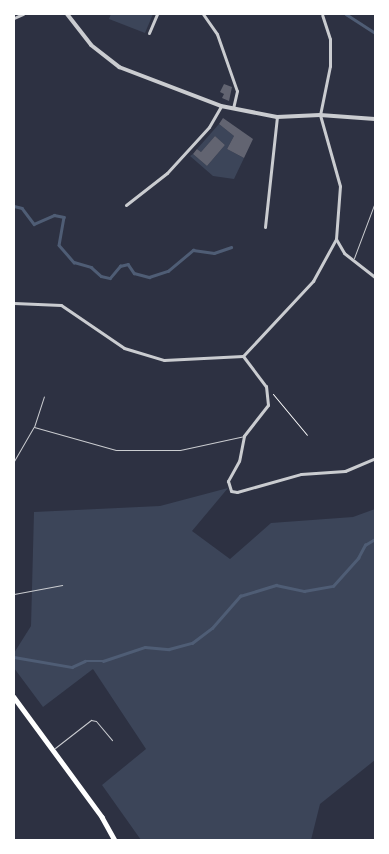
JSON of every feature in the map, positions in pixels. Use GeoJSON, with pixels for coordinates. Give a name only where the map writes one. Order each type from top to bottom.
{"type":"FeatureCollection","features":[{"type":"Feature","properties":{"kind":"main road"},"geometry":{"type":"LineString","coordinates":[[14,697],[54,749],[102,817],[114,840]]}},
{"type":"Feature","properties":{"kind":"street"},"geometry":{"type":"LineString","coordinates":[[14,18],[23,14]]}},
{"type":"Feature","properties":{"kind":"street"},"geometry":{"type":"LineString","coordinates":[[67,14],[91,45],[119,67],[221,106],[277,116],[320,115],[375,119]]}},
{"type":"Feature","properties":{"kind":"street"},"geometry":{"type":"LineString","coordinates":[[149,33],[157,14]]}},
{"type":"Feature","properties":{"kind":"street"},"geometry":{"type":"LineString","coordinates":[[203,14],[217,34],[237,91],[233,108]]}},
{"type":"Feature","properties":{"kind":"street"},"geometry":{"type":"LineString","coordinates":[[14,303],[61,305],[124,348],[164,360],[243,356],[313,280],[336,239],[340,186],[320,115],[330,66],[330,38],[322,15]]}},
{"type":"Feature","properties":{"kind":"street"},"geometry":{"type":"LineString","coordinates":[[126,205],[167,173],[209,127],[221,106]]}},
{"type":"Feature","properties":{"kind":"street"},"geometry":{"type":"LineString","coordinates":[[265,227],[277,116]]}},
{"type":"Feature","properties":{"kind":"street"},"geometry":{"type":"LineString","coordinates":[[336,239],[344,253],[375,277]]}},
{"type":"Feature","properties":{"kind":"street"},"geometry":{"type":"LineString","coordinates":[[243,356],[266,386],[267,410],[244,436],[239,461],[228,481],[234,492],[301,474],[345,471],[375,458]]}},
{"type":"Feature","properties":{"kind":"street"},"geometry":{"type":"LineString","coordinates":[[375,358],[375,424]]}},
{"type":"Feature","properties":{"kind":"lane"},"geometry":{"type":"LineString","coordinates":[[354,259],[375,202]]}},
{"type":"Feature","properties":{"kind":"lane"},"geometry":{"type":"LineString","coordinates":[[14,461],[34,427],[44,397]]}},
{"type":"Feature","properties":{"kind":"lane"},"geometry":{"type":"LineString","coordinates":[[34,427],[116,450],[180,450],[244,436]]}},
{"type":"Feature","properties":{"kind":"lane"},"geometry":{"type":"LineString","coordinates":[[14,594],[62,585]]}},
{"type":"Feature","properties":{"kind":"lane"},"geometry":{"type":"LineString","coordinates":[[54,749],[92,720],[96,721],[112,740]]}},
{"type":"Feature","properties":{"kind":"path"},"geometry":{"type":"LineString","coordinates":[[266,386],[307,435]]}},
{"type":"Feature","properties":{"kind":"shaded area"},"geometry":{"type":"Polygon","coordinates":[[[111,14],[153,14],[145,33],[109,19],[111,14]]]}},
{"type":"Feature","properties":{"kind":"shaded area"},"geometry":{"type":"Polygon","coordinates":[[[219,124],[234,136],[227,149],[244,158],[234,179],[213,176],[190,156],[193,154],[207,166],[225,145],[215,136],[201,152],[197,149],[219,124]]]}},
{"type":"Feature","properties":{"kind":"shaded area"},"geometry":{"type":"Polygon","coordinates":[[[228,488],[192,531],[230,559],[271,523],[353,517],[375,509],[375,760],[320,804],[311,840],[141,840],[102,785],[146,749],[93,669],[43,707],[14,668],[14,653],[31,626],[34,512],[160,506],[228,488]]]}},
{"type":"Feature","properties":{"kind":"building"},"geometry":{"type":"Polygon","coordinates":[[[224,84],[232,87],[229,101],[222,98],[224,94],[220,92],[224,84]]]}},
{"type":"Feature","properties":{"kind":"building"},"geometry":{"type":"Polygon","coordinates":[[[223,118],[253,139],[244,158],[227,149],[234,136],[219,124],[223,118]]]}},
{"type":"Feature","properties":{"kind":"building"},"geometry":{"type":"Polygon","coordinates":[[[215,136],[225,145],[207,166],[193,154],[197,149],[201,152],[215,136]]]}},
{"type":"Feature","properties":{"kind":"waterway"},"geometry":{"type":"LineString","coordinates":[[346,14],[375,33]]}},
{"type":"Feature","properties":{"kind":"waterway"},"geometry":{"type":"LineString","coordinates":[[14,206],[22,208],[34,224],[54,215],[64,217],[59,245],[74,262],[91,267],[101,276],[110,278],[120,266],[128,264],[134,273],[149,277],[168,271],[193,250],[214,253],[231,247]]}},
{"type":"Feature","properties":{"kind":"waterway"},"geometry":{"type":"LineString","coordinates":[[14,657],[72,667],[85,661],[103,661],[145,647],[169,649],[192,643],[212,628],[240,596],[276,585],[304,591],[333,586],[358,558],[365,545],[375,539]]}}]}
